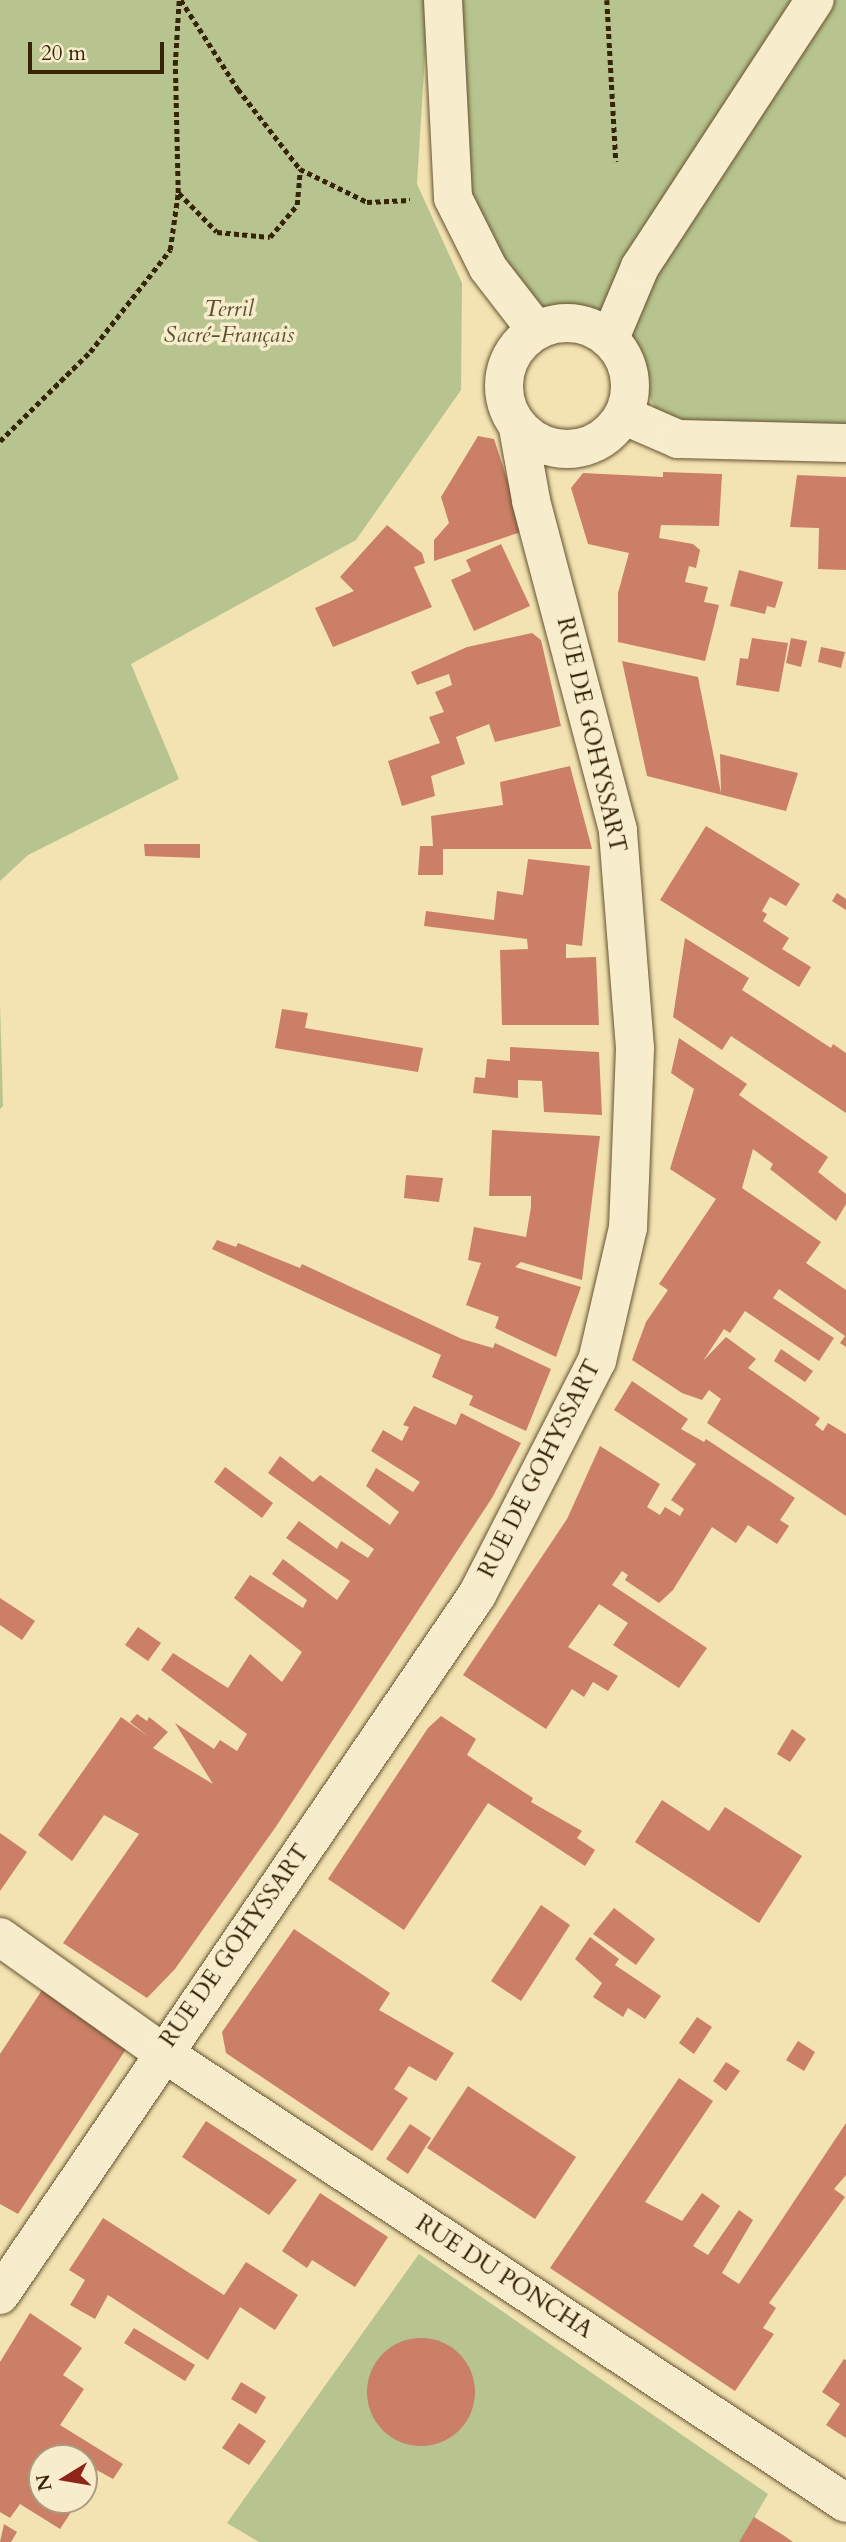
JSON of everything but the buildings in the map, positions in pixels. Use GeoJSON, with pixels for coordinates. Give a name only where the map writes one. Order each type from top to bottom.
{"type":"FeatureCollection","features":[{"type":"Feature","properties":{"kind":"street"},"geometry":{"type":"LineString","coordinates":[[443,0],[453,198],[488,268],[536,330],[575,322],[610,338],[631,374],[625,416],[596,445],[554,450],[518,428]]}},
{"type":"Feature","properties":{"kind":"street"},"geometry":{"type":"LineString","coordinates":[[610,338],[640,267],[815,0]]}},
{"type":"Feature","properties":{"kind":"street","name":"RUE DE GOHYSSART"},"geometry":{"type":"LineString","coordinates":[[0,2295],[162,2052],[477,1595],[597,1361],[628,1228],[635,1048],[618,830],[531,500],[518,428],[503,394],[510,357],[536,330]]}},
{"type":"Feature","properties":{"kind":"street"},"geometry":{"type":"LineString","coordinates":[[625,416],[678,439],[846,443]]}},
{"type":"Feature","properties":{"kind":"street","name":"RUE DU PONCHA"},"geometry":{"type":"LineString","coordinates":[[0,1937],[162,2052],[846,2503]]}},
{"type":"Feature","properties":{"kind":"path"},"geometry":{"type":"LineString","coordinates":[[180,0],[238,89],[300,169],[367,202],[453,198]]}},
{"type":"Feature","properties":{"kind":"path"},"geometry":{"type":"LineString","coordinates":[[0,441],[90,352],[170,250],[178,193],[174,65],[180,0]]}},
{"type":"Feature","properties":{"kind":"path"},"geometry":{"type":"LineString","coordinates":[[607,0],[616,162]]}},
{"type":"Feature","properties":{"kind":"path"},"geometry":{"type":"LineString","coordinates":[[178,193],[217,232],[270,237],[297,205],[300,169]]}},
{"type":"Feature","properties":{"kind":"green space","name":"Terril Sacré-Français"},"geometry":{"type":"Polygon","coordinates":[[[0,0],[846,0],[846,433],[662,424],[632,358],[612,328],[504,312],[475,267],[428,7],[417,184],[462,283],[461,390],[356,540],[131,664],[179,779],[28,855],[0,881],[0,0]]]}},
{"type":"Feature","properties":{"kind":"green space"},"geometry":{"type":"Polygon","coordinates":[[[0,1003],[3,1106],[0,1109],[0,1003]]]}},
{"type":"Feature","properties":{"kind":"green space"},"geometry":{"type":"Polygon","coordinates":[[[419,2254],[768,2494],[740,2542],[259,2542],[227,2523],[419,2254]]]}}]}
